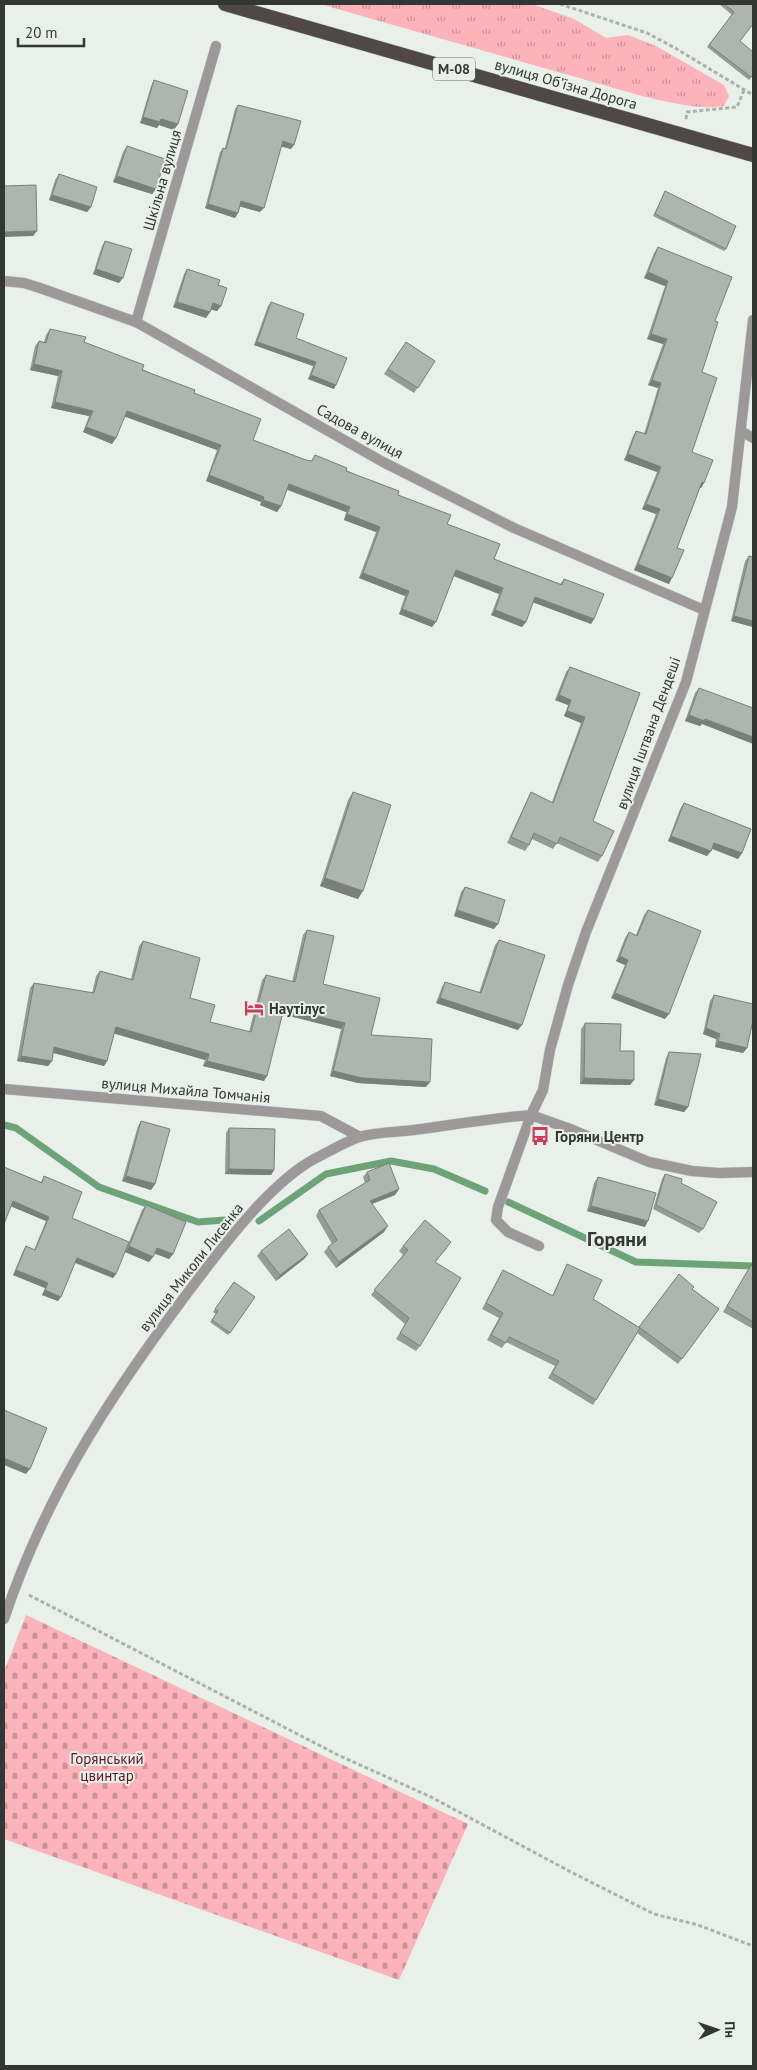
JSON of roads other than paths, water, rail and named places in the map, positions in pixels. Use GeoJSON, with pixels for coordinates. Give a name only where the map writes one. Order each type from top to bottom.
{"type":"FeatureCollection","features":[{"type":"Feature","properties":{"kind":"highway","name":"вулиця Обʼїзна Дорога"},"geometry":{"type":"LineString","coordinates":[[225,4],[753,155]]}},
{"type":"Feature","properties":{"kind":"street","name":"Шкільна вулиця"},"geometry":{"type":"LineString","coordinates":[[136,322],[216,46]]}},
{"type":"Feature","properties":{"kind":"street","name":"Садова вулиця"},"geometry":{"type":"LineString","coordinates":[[4,281],[24,283],[136,322],[392,466],[514,528],[704,610]]}},
{"type":"Feature","properties":{"kind":"street","name":"вулиця Іштвана Дендеші"},"geometry":{"type":"LineString","coordinates":[[531,1115],[543,1090],[550,1050],[568,985],[586,932],[686,682],[732,507],[753,320]]}},
{"type":"Feature","properties":{"kind":"street"},"geometry":{"type":"LineString","coordinates":[[741,431],[753,438]]}},
{"type":"Feature","properties":{"kind":"street","name":"вулиця Михайла Томчанія"},"geometry":{"type":"LineString","coordinates":[[4,1089],[321,1116],[360,1137]]}},
{"type":"Feature","properties":{"kind":"street"},"geometry":{"type":"LineString","coordinates":[[539,1246],[508,1232],[496,1220],[498,1207],[531,1115],[573,1130],[649,1162],[692,1171],[719,1173],[753,1172]]}},
{"type":"Feature","properties":{"kind":"street","name":"вулиця Миколи Лисенка"},"geometry":{"type":"LineString","coordinates":[[4,1619],[14,1587],[39,1528],[90,1433],[128,1374],[221,1249],[259,1206],[287,1179],[314,1159],[360,1137],[500,1117],[531,1115]]}},
{"type":"Feature","properties":{"kind":"waterway"},"geometry":{"type":"LineString","coordinates":[[4,1125],[16,1128],[99,1187],[198,1222],[225,1220]]}},
{"type":"Feature","properties":{"kind":"waterway"},"geometry":{"type":"LineString","coordinates":[[259,1221],[326,1174],[391,1161],[434,1169],[485,1191]]}},
{"type":"Feature","properties":{"kind":"waterway"},"geometry":{"type":"LineString","coordinates":[[508,1202],[636,1262],[753,1266]]}},
{"type":"Feature","properties":{"kind":"place","name":"Наутілус"},"geometry":{"type":"Point","coordinates":[254,1008]}},
{"type":"Feature","properties":{"kind":"place","name":"Горяни Центр"},"geometry":{"type":"Point","coordinates":[540,1136]}},
{"type":"Feature","properties":{"kind":"district","name":"Горяни"},"geometry":{"type":"Point","coordinates":[617,1239]}},
{"type":"Feature","properties":{"kind":"park label","name":"Горянський цвинтар"},"geometry":{"type":"Point","coordinates":[107,1766]}}]}
